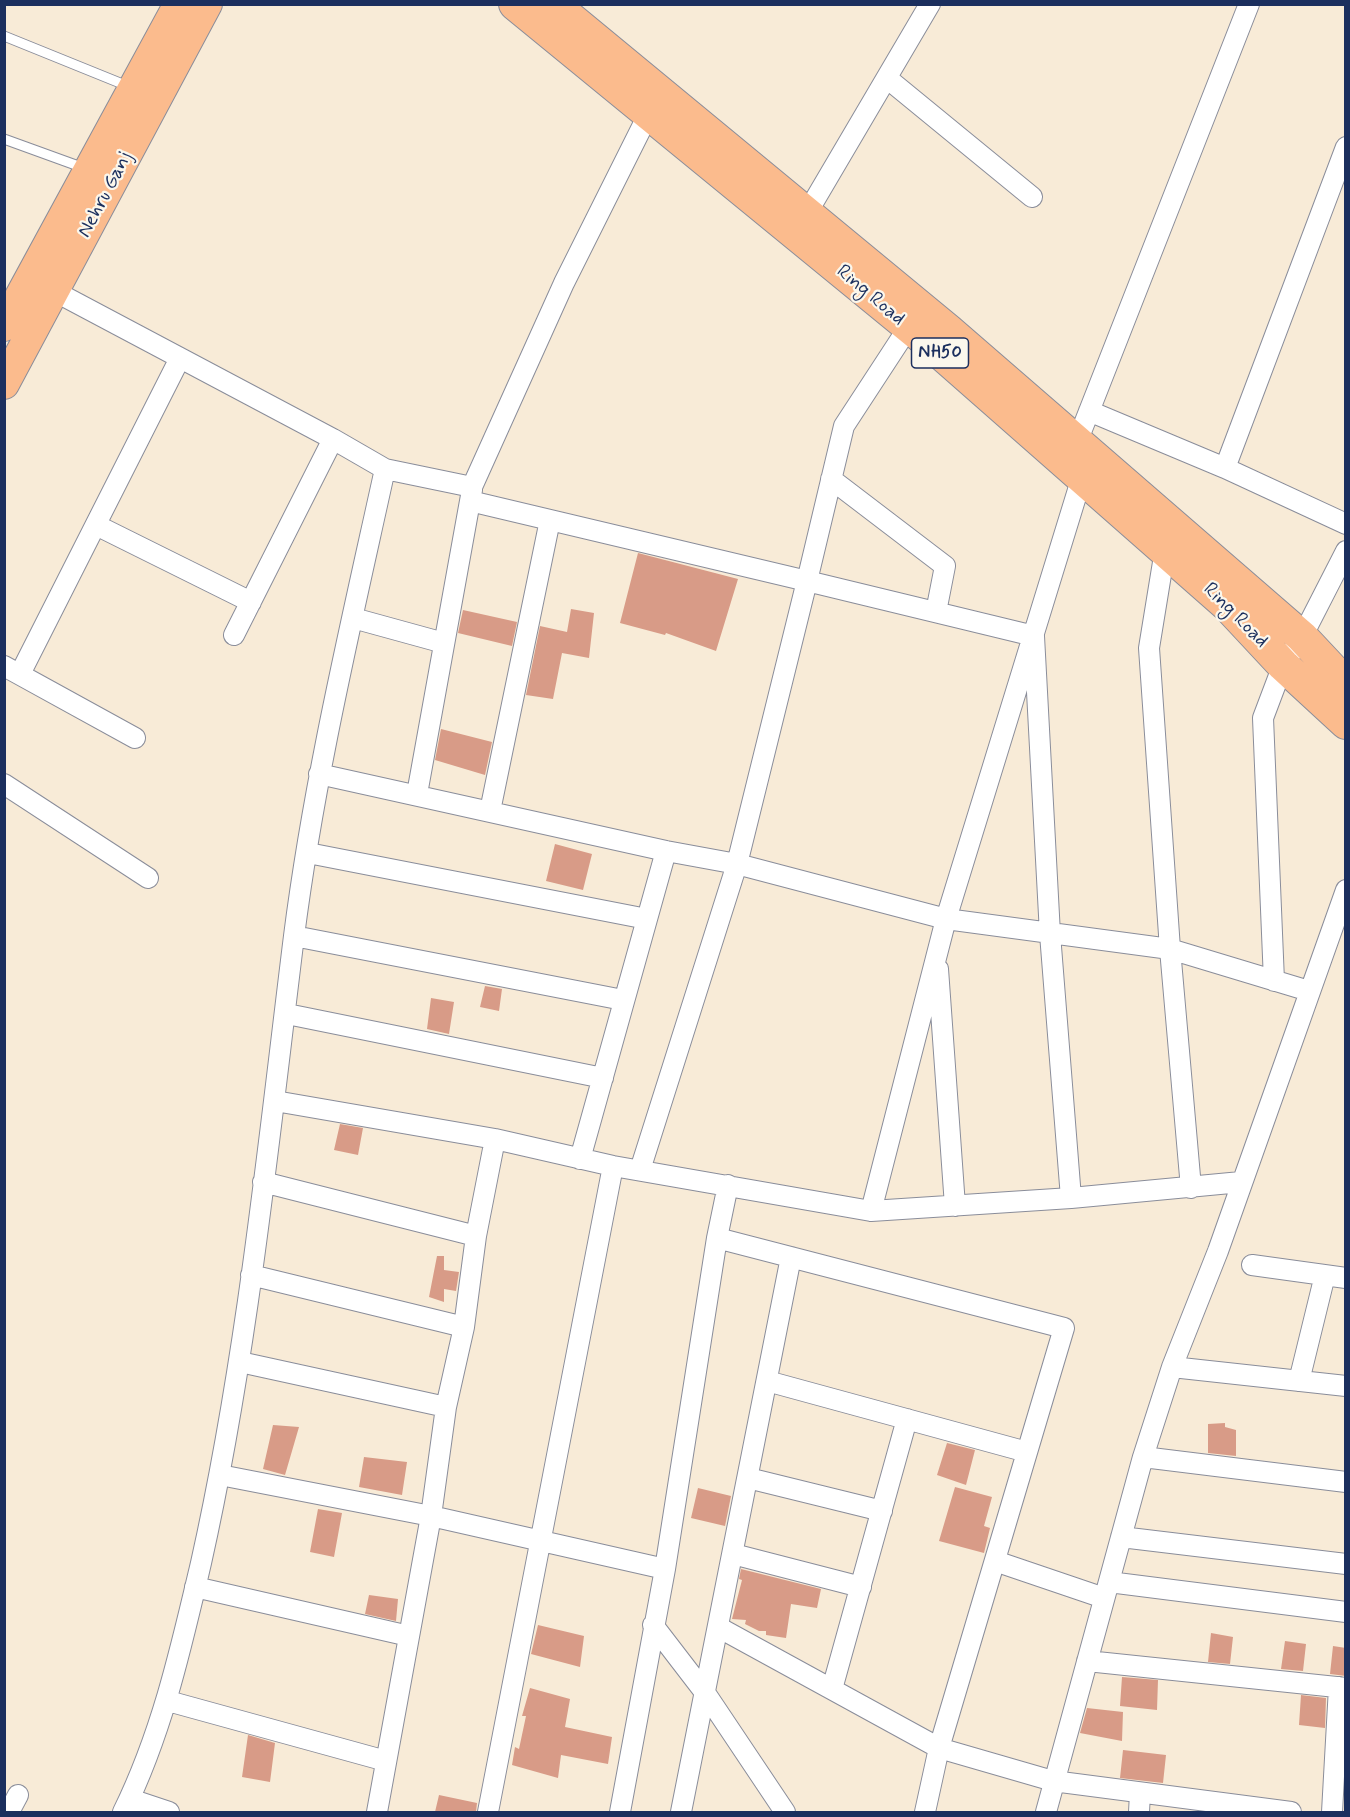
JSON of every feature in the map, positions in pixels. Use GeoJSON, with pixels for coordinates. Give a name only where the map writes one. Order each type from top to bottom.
{"type":"FeatureCollection","features":[{"type":"Feature","properties":{"kind":"highway","name":"Ring Road"},"geometry":{"type":"LineString","coordinates":[[514,4],[929,343],[1228,606],[1283,665],[1346,723]]}},
{"type":"Feature","properties":{"kind":"highway","name":"Ring Road"},"geometry":{"type":"LineString","coordinates":[[553,4],[948,330],[1302,637],[1346,684]]}},
{"type":"Feature","properties":{"kind":"main road","name":"Nehru Ganj"},"geometry":{"type":"LineString","coordinates":[[4,326],[91,170],[179,4]]}},
{"type":"Feature","properties":{"kind":"main road","name":"Nehru Ganj"},"geometry":{"type":"LineString","coordinates":[[4,384],[207,4]]}},
{"type":"Feature","properties":{"kind":"street"},"geometry":{"type":"LineString","coordinates":[[807,213],[888,79],[930,4]]}},
{"type":"Feature","properties":{"kind":"street"},"geometry":{"type":"LineString","coordinates":[[1077,442],[1249,4]]}},
{"type":"Feature","properties":{"kind":"street"},"geometry":{"type":"LineString","coordinates":[[888,79],[1032,197]]}},
{"type":"Feature","properties":{"kind":"street"},"geometry":{"type":"LineString","coordinates":[[417,795],[471,494],[564,283],[648,113]]}},
{"type":"Feature","properties":{"kind":"street"},"geometry":{"type":"LineString","coordinates":[[1225,468],[1346,147]]}},
{"type":"Feature","properties":{"kind":"street"},"geometry":{"type":"LineString","coordinates":[[54,291],[385,469],[550,520],[1034,636]]}},
{"type":"Feature","properties":{"kind":"street"},"geometry":{"type":"LineString","coordinates":[[640,1170],[737,864],[843,426],[908,328]]}},
{"type":"Feature","properties":{"kind":"street"},"geometry":{"type":"LineString","coordinates":[[135,738],[12,670],[96,525],[180,358]]}},
{"type":"Feature","properties":{"kind":"street"},"geometry":{"type":"LineString","coordinates":[[1089,411],[1225,468],[1346,524]]}},
{"type":"Feature","properties":{"kind":"street"},"geometry":{"type":"LineString","coordinates":[[234,635],[333,439]]}},
{"type":"Feature","properties":{"kind":"street"},"geometry":{"type":"LineString","coordinates":[[169,1812],[127,1805],[168,1701],[220,1475],[240,1362],[287,1014],[294,936],[319,774],[385,469]]}},
{"type":"Feature","properties":{"kind":"street"},"geometry":{"type":"LineString","coordinates":[[871,1211],[946,919],[1082,477]]}},
{"type":"Feature","properties":{"kind":"street"},"geometry":{"type":"LineString","coordinates":[[831,479],[945,566],[936,612]]}},
{"type":"Feature","properties":{"kind":"street"},"geometry":{"type":"LineString","coordinates":[[490,811],[550,520]]}},
{"type":"Feature","properties":{"kind":"street"},"geometry":{"type":"LineString","coordinates":[[96,525],[251,602]]}},
{"type":"Feature","properties":{"kind":"street"},"geometry":{"type":"LineString","coordinates":[[1165,550],[1149,648],[1170,949],[1191,1188]]}},
{"type":"Feature","properties":{"kind":"street"},"geometry":{"type":"LineString","coordinates":[[1274,981],[1263,718],[1283,665],[1302,637],[1346,551]]}},
{"type":"Feature","properties":{"kind":"street"},"geometry":{"type":"LineString","coordinates":[[352,618],[444,643]]}},
{"type":"Feature","properties":{"kind":"street"},"geometry":{"type":"LineString","coordinates":[[1034,636],[1050,934],[1071,1198]]}},
{"type":"Feature","properties":{"kind":"street"},"geometry":{"type":"LineString","coordinates":[[319,774],[666,851],[737,864],[946,919],[1170,949],[1309,991]]}},
{"type":"Feature","properties":{"kind":"street"},"geometry":{"type":"LineString","coordinates":[[4,784],[148,878]]}},
{"type":"Feature","properties":{"kind":"street"},"geometry":{"type":"LineString","coordinates":[[580,1159],[666,851]]}},
{"type":"Feature","properties":{"kind":"street"},"geometry":{"type":"LineString","coordinates":[[308,852],[647,919]]}},
{"type":"Feature","properties":{"kind":"street"},"geometry":{"type":"LineString","coordinates":[[1046,1812],[1143,1457],[1172,1367],[1218,1251],[1346,890]]}},
{"type":"Feature","properties":{"kind":"street"},"geometry":{"type":"LineString","coordinates":[[294,936],[623,1000]]}},
{"type":"Feature","properties":{"kind":"street"},"geometry":{"type":"LineString","coordinates":[[937,952],[956,1206]]}},
{"type":"Feature","properties":{"kind":"street"},"geometry":{"type":"LineString","coordinates":[[287,1014],[603,1078]]}},
{"type":"Feature","properties":{"kind":"street"},"geometry":{"type":"LineString","coordinates":[[274,1101],[495,1139],[613,1166],[871,1211],[1071,1198],[1241,1182]]}},
{"type":"Feature","properties":{"kind":"street"},"geometry":{"type":"LineString","coordinates":[[377,1812],[431,1516],[446,1407],[464,1327],[476,1236],[495,1139]]}},
{"type":"Feature","properties":{"kind":"street"},"geometry":{"type":"LineString","coordinates":[[488,1812],[613,1166]]}},
{"type":"Feature","properties":{"kind":"street"},"geometry":{"type":"LineString","coordinates":[[264,1182],[476,1236]]}},
{"type":"Feature","properties":{"kind":"street"},"geometry":{"type":"LineString","coordinates":[[620,1812],[665,1569],[717,1238],[729,1185]]}},
{"type":"Feature","properties":{"kind":"street"},"geometry":{"type":"LineString","coordinates":[[717,1238],[1064,1328],[939,1748],[925,1812]]}},
{"type":"Feature","properties":{"kind":"street"},"geometry":{"type":"LineString","coordinates":[[681,1812],[791,1257]]}},
{"type":"Feature","properties":{"kind":"street"},"geometry":{"type":"LineString","coordinates":[[1252,1265],[1346,1278]]}},
{"type":"Feature","properties":{"kind":"street"},"geometry":{"type":"LineString","coordinates":[[251,1275],[464,1327]]}},
{"type":"Feature","properties":{"kind":"street"},"geometry":{"type":"LineString","coordinates":[[1299,1381],[1325,1275]]}},
{"type":"Feature","properties":{"kind":"street"},"geometry":{"type":"LineString","coordinates":[[240,1362],[446,1407]]}},
{"type":"Feature","properties":{"kind":"street"},"geometry":{"type":"LineString","coordinates":[[1172,1367],[1346,1386]]}},
{"type":"Feature","properties":{"kind":"street"},"geometry":{"type":"LineString","coordinates":[[767,1381],[1027,1452]]}},
{"type":"Feature","properties":{"kind":"street"},"geometry":{"type":"LineString","coordinates":[[832,1689],[908,1419]]}},
{"type":"Feature","properties":{"kind":"street"},"geometry":{"type":"LineString","coordinates":[[1143,1457],[1346,1482]]}},
{"type":"Feature","properties":{"kind":"street"},"geometry":{"type":"LineString","coordinates":[[220,1475],[431,1516],[665,1569]]}},
{"type":"Feature","properties":{"kind":"street"},"geometry":{"type":"LineString","coordinates":[[748,1478],[882,1511]]}},
{"type":"Feature","properties":{"kind":"street"},"geometry":{"type":"LineString","coordinates":[[1121,1537],[1346,1564]]}},
{"type":"Feature","properties":{"kind":"street"},"geometry":{"type":"LineString","coordinates":[[733,1554],[861,1587]]}},
{"type":"Feature","properties":{"kind":"street"},"geometry":{"type":"LineString","coordinates":[[995,1561],[1106,1590],[1346,1612]]}},
{"type":"Feature","properties":{"kind":"street"},"geometry":{"type":"LineString","coordinates":[[195,1587],[409,1636]]}},
{"type":"Feature","properties":{"kind":"street"},"geometry":{"type":"LineString","coordinates":[[653,1625],[706,1694],[785,1812]]}},
{"type":"Feature","properties":{"kind":"street"},"geometry":{"type":"LineString","coordinates":[[718,1627],[939,1748],[1140,1803],[1291,1812]]}},
{"type":"Feature","properties":{"kind":"street"},"geometry":{"type":"LineString","coordinates":[[1087,1661],[1342,1688],[1332,1812]]}},
{"type":"Feature","properties":{"kind":"street"},"geometry":{"type":"LineString","coordinates":[[168,1701],[386,1761]]}},
{"type":"Feature","properties":{"kind":"lane"},"geometry":{"type":"LineString","coordinates":[[4,36],[135,89]]}},
{"type":"Feature","properties":{"kind":"lane"},"geometry":{"type":"LineString","coordinates":[[4,139],[91,170]]}},
{"type":"Feature","properties":{"kind":"building"},"geometry":{"type":"Polygon","coordinates":[[[638,553],[738,579],[716,651],[666,633],[665,635],[620,623],[638,553]]]}},
{"type":"Feature","properties":{"kind":"building"},"geometry":{"type":"Polygon","coordinates":[[[571,609],[594,613],[589,658],[562,653],[553,699],[526,695],[540,626],[567,632],[571,609]]]}},
{"type":"Feature","properties":{"kind":"building"},"geometry":{"type":"Polygon","coordinates":[[[463,610],[517,622],[512,646],[458,633],[463,610]]]}},
{"type":"Feature","properties":{"kind":"building"},"geometry":{"type":"Polygon","coordinates":[[[441,729],[492,742],[485,775],[435,760],[441,729]]]}},
{"type":"Feature","properties":{"kind":"building"},"geometry":{"type":"Polygon","coordinates":[[[555,844],[592,854],[583,890],[546,881],[555,844]]]}},
{"type":"Feature","properties":{"kind":"building"},"geometry":{"type":"Polygon","coordinates":[[[485,986],[502,989],[499,1011],[480,1007],[485,986]]]}},
{"type":"Feature","properties":{"kind":"building"},"geometry":{"type":"Polygon","coordinates":[[[431,998],[454,1002],[449,1034],[427,1029],[431,998]]]}},
{"type":"Feature","properties":{"kind":"building"},"geometry":{"type":"Polygon","coordinates":[[[340,1124],[363,1128],[358,1155],[334,1150],[340,1124]]]}},
{"type":"Feature","properties":{"kind":"building"},"geometry":{"type":"Polygon","coordinates":[[[437,1256],[444,1256],[444,1270],[459,1272],[456,1291],[444,1289],[444,1302],[429,1297],[437,1256]]]}},
{"type":"Feature","properties":{"kind":"building"},"geometry":{"type":"Polygon","coordinates":[[[1225,1423],[1225,1427],[1236,1430],[1236,1456],[1208,1453],[1208,1424],[1225,1423]]]}},
{"type":"Feature","properties":{"kind":"building"},"geometry":{"type":"Polygon","coordinates":[[[273,1425],[299,1427],[285,1475],[263,1469],[273,1425]]]}},
{"type":"Feature","properties":{"kind":"building"},"geometry":{"type":"Polygon","coordinates":[[[947,1443],[975,1450],[966,1485],[937,1475],[947,1443]]]}},
{"type":"Feature","properties":{"kind":"building"},"geometry":{"type":"Polygon","coordinates":[[[364,1457],[407,1462],[402,1495],[359,1487],[364,1457]]]}},
{"type":"Feature","properties":{"kind":"building"},"geometry":{"type":"Polygon","coordinates":[[[955,1487],[992,1497],[984,1526],[990,1528],[984,1553],[939,1541],[955,1487]]]}},
{"type":"Feature","properties":{"kind":"building"},"geometry":{"type":"Polygon","coordinates":[[[698,1488],[731,1496],[725,1526],[691,1518],[698,1488]]]}},
{"type":"Feature","properties":{"kind":"building"},"geometry":{"type":"Polygon","coordinates":[[[318,1509],[342,1513],[334,1557],[310,1552],[318,1509]]]}},
{"type":"Feature","properties":{"kind":"building"},"geometry":{"type":"Polygon","coordinates":[[[741,1569],[821,1589],[817,1608],[791,1604],[786,1638],[766,1635],[766,1631],[759,1631],[745,1624],[746,1620],[732,1619],[742,1580],[739,1579],[741,1569]]]}},
{"type":"Feature","properties":{"kind":"building"},"geometry":{"type":"Polygon","coordinates":[[[369,1595],[398,1599],[396,1621],[365,1614],[369,1595]]]}},
{"type":"Feature","properties":{"kind":"building"},"geometry":{"type":"Polygon","coordinates":[[[538,1625],[584,1636],[580,1667],[531,1654],[538,1625]]]}},
{"type":"Feature","properties":{"kind":"building"},"geometry":{"type":"Polygon","coordinates":[[[1211,1633],[1233,1637],[1230,1664],[1208,1662],[1211,1633]]]}},
{"type":"Feature","properties":{"kind":"building"},"geometry":{"type":"Polygon","coordinates":[[[1285,1641],[1306,1644],[1303,1671],[1281,1669],[1285,1641]]]}},
{"type":"Feature","properties":{"kind":"building"},"geometry":{"type":"Polygon","coordinates":[[[1333,1646],[1346,1648],[1346,1676],[1330,1674],[1333,1646]]]}},
{"type":"Feature","properties":{"kind":"building"},"geometry":{"type":"Polygon","coordinates":[[[1122,1677],[1158,1680],[1157,1710],[1120,1706],[1122,1677]]]}},
{"type":"Feature","properties":{"kind":"building"},"geometry":{"type":"Polygon","coordinates":[[[530,1688],[570,1699],[565,1727],[612,1737],[608,1764],[561,1755],[558,1778],[512,1765],[515,1747],[519,1749],[526,1716],[522,1716],[530,1688]]]}},
{"type":"Feature","properties":{"kind":"building"},"geometry":{"type":"Polygon","coordinates":[[[1301,1695],[1326,1698],[1325,1728],[1299,1725],[1301,1695]]]}},
{"type":"Feature","properties":{"kind":"building"},"geometry":{"type":"Polygon","coordinates":[[[1087,1708],[1123,1712],[1122,1741],[1080,1733],[1087,1708]]]}},
{"type":"Feature","properties":{"kind":"building"},"geometry":{"type":"Polygon","coordinates":[[[248,1735],[275,1743],[270,1782],[242,1777],[248,1735]]]}},
{"type":"Feature","properties":{"kind":"building"},"geometry":{"type":"Polygon","coordinates":[[[1123,1750],[1166,1755],[1163,1783],[1120,1778],[1123,1750]]]}},
{"type":"Feature","properties":{"kind":"building"},"geometry":{"type":"Polygon","coordinates":[[[439,1795],[477,1803],[476,1812],[435,1812],[439,1795]]]}}]}
